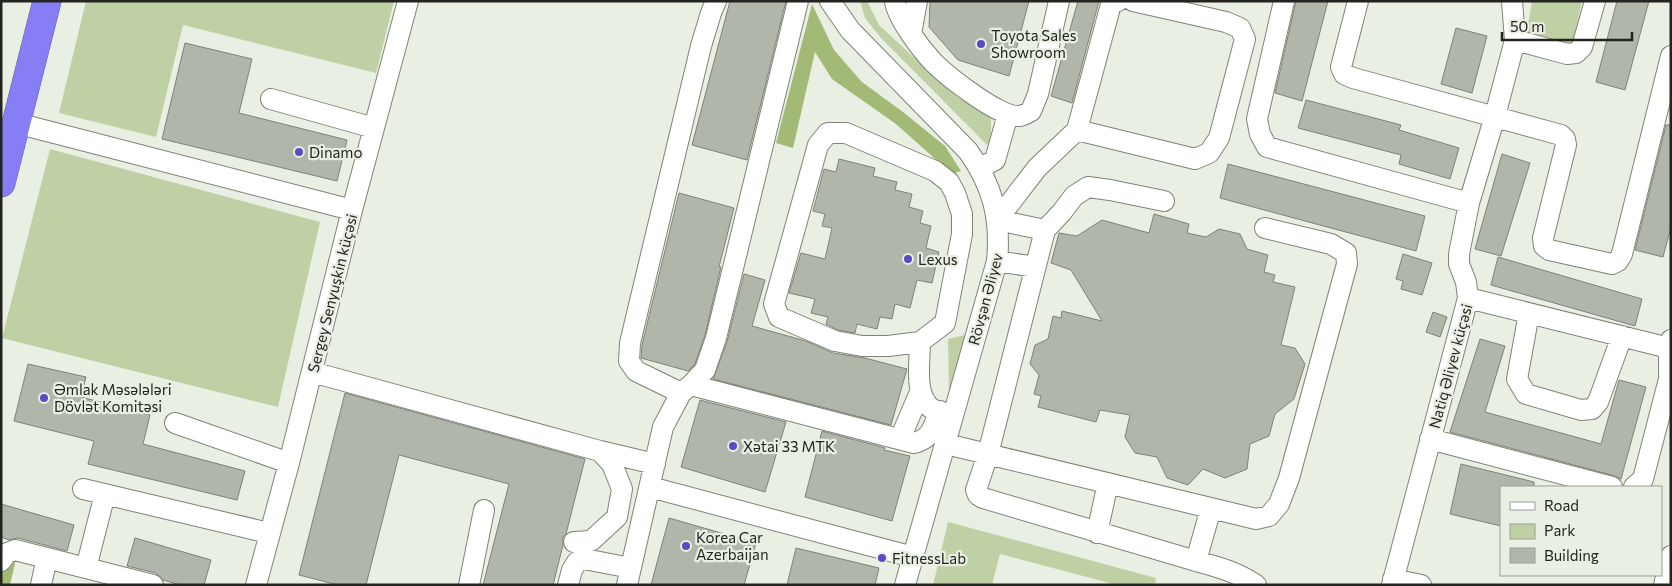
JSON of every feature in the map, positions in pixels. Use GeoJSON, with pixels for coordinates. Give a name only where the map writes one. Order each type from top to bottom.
{"type":"FeatureCollection","features":[{"type":"Feature","properties":{"kind":"highway"},"geometry":{"type":"LineString","coordinates":[[1,184],[47,1]]}},
{"type":"Feature","properties":{"kind":"street","name":"Sergey Senyuşkin küçəsi"},"geometry":{"type":"LineString","coordinates":[[256,585],[289,463],[352,210],[408,1]]}},
{"type":"Feature","properties":{"kind":"street"},"geometry":{"type":"LineString","coordinates":[[716,1],[700,46],[630,343],[629,361],[636,371],[686,389],[914,443],[923,441],[929,436],[947,413],[933,410],[920,392]]}},
{"type":"Feature","properties":{"kind":"street","name":"Rövşən Əliyev"},"geometry":{"type":"LineString","coordinates":[[830,1],[850,30],[949,130],[980,168],[988,184],[997,220],[999,242],[997,261],[977,331],[947,413],[946,444],[905,585]]}},
{"type":"Feature","properties":{"kind":"street"},"geometry":{"type":"LineString","coordinates":[[841,1],[850,30]]}},
{"type":"Feature","properties":{"kind":"street"},"geometry":{"type":"LineString","coordinates":[[895,1],[896,7],[911,34],[934,63],[982,102],[1008,114],[1020,116],[1031,111],[1038,94],[1059,1]]}},
{"type":"Feature","properties":{"kind":"street"},"geometry":{"type":"LineString","coordinates":[[911,34],[918,1]]}},
{"type":"Feature","properties":{"kind":"street"},"geometry":{"type":"LineString","coordinates":[[1045,230],[997,220],[1038,168],[1077,130],[1111,4],[1118,1]]}},
{"type":"Feature","properties":{"kind":"street"},"geometry":{"type":"LineString","coordinates":[[1077,130],[1195,159],[1209,153],[1219,138],[1245,39],[1240,28],[1226,22],[1133,1]]}},
{"type":"Feature","properties":{"kind":"street"},"geometry":{"type":"LineString","coordinates":[[1284,1],[1257,119],[1260,134],[1268,147],[1469,203]]}},
{"type":"Feature","properties":{"kind":"street"},"geometry":{"type":"LineString","coordinates":[[1358,1],[1340,67],[1344,74],[1561,135],[1566,145],[1543,238],[1544,246],[1549,250],[1612,264],[1618,261],[1622,254],[1671,56]]}},
{"type":"Feature","properties":{"kind":"street","name":"Natiq Əliyev küçəsi"},"geometry":{"type":"LineString","coordinates":[[1392,582],[1468,298],[1466,282],[1459,264],[1459,254],[1469,203],[1495,116],[1514,40],[1512,1]]}},
{"type":"Feature","properties":{"kind":"street"},"geometry":{"type":"LineString","coordinates":[[1514,40],[1567,54],[1576,53],[1582,48],[1594,1]]}},
{"type":"Feature","properties":{"kind":"street"},"geometry":{"type":"LineString","coordinates":[[568,585],[576,562],[584,559],[629,576],[664,427],[686,389],[705,370],[716,338],[798,4]]}},
{"type":"Feature","properties":{"kind":"street"},"geometry":{"type":"LineString","coordinates":[[271,99],[374,128]]}},
{"type":"Feature","properties":{"kind":"street"},"geometry":{"type":"LineString","coordinates":[[980,168],[995,160],[1008,114]]}},
{"type":"Feature","properties":{"kind":"street"},"geometry":{"type":"LineString","coordinates":[[16,124],[352,210]]}},
{"type":"Feature","properties":{"kind":"street"},"geometry":{"type":"LineString","coordinates":[[828,133],[846,133],[935,171],[949,182],[962,214],[962,234],[945,323],[920,342],[888,346],[862,346],[835,342],[779,317],[774,304],[818,145],[828,133]]}},
{"type":"Feature","properties":{"kind":"street"},"geometry":{"type":"LineString","coordinates":[[1164,201],[1088,187],[1074,196],[1045,230],[988,454],[976,490],[978,495],[983,498],[1228,570],[1244,576],[1256,585]]}},
{"type":"Feature","properties":{"kind":"street"},"geometry":{"type":"LineString","coordinates":[[946,444],[1256,519],[1269,516],[1279,504],[1289,478],[1347,264],[1346,253],[1331,244],[1266,228]]}},
{"type":"Feature","properties":{"kind":"street"},"geometry":{"type":"LineString","coordinates":[[997,261],[1036,267]]}},
{"type":"Feature","properties":{"kind":"street"},"geometry":{"type":"LineString","coordinates":[[1468,298],[1622,336],[1670,344],[1669,379],[1644,479],[1635,486]]}},
{"type":"Feature","properties":{"kind":"street"},"geometry":{"type":"LineString","coordinates":[[1529,313],[1517,379],[1526,394],[1582,410],[1592,408],[1598,402],[1622,336]]}},
{"type":"Feature","properties":{"kind":"street"},"geometry":{"type":"LineString","coordinates":[[945,323],[977,331]]}},
{"type":"Feature","properties":{"kind":"street"},"geometry":{"type":"LineString","coordinates":[[900,439],[920,392],[920,342]]}},
{"type":"Feature","properties":{"kind":"street"},"geometry":{"type":"LineString","coordinates":[[312,372],[600,451],[655,464]]}},
{"type":"Feature","properties":{"kind":"street"},"geometry":{"type":"LineString","coordinates":[[175,423],[289,463]]}},
{"type":"Feature","properties":{"kind":"street"},"geometry":{"type":"LineString","coordinates":[[1430,439],[1608,486]]}},
{"type":"Feature","properties":{"kind":"street"},"geometry":{"type":"LineString","coordinates":[[574,542],[591,541],[617,517],[622,488],[612,464],[600,451]]}},
{"type":"Feature","properties":{"kind":"street"},"geometry":{"type":"LineString","coordinates":[[1097,533],[1108,483]]}},
{"type":"Feature","properties":{"kind":"street"},"geometry":{"type":"LineString","coordinates":[[650,487],[913,556]]}},
{"type":"Feature","properties":{"kind":"street"},"geometry":{"type":"LineString","coordinates":[[83,489],[269,533]]}},
{"type":"Feature","properties":{"kind":"street"},"geometry":{"type":"LineString","coordinates":[[86,568],[105,494]]}},
{"type":"Feature","properties":{"kind":"street"},"geometry":{"type":"LineString","coordinates":[[1196,561],[1212,508]]}},
{"type":"Feature","properties":{"kind":"street"},"geometry":{"type":"LineString","coordinates":[[469,585],[484,510]]}},
{"type":"Feature","properties":{"kind":"street"},"geometry":{"type":"LineString","coordinates":[[1,561],[7,553],[15,550],[153,585]]}},
{"type":"Feature","properties":{"kind":"street"},"geometry":{"type":"LineString","coordinates":[[1664,585],[1671,556]]}},
{"type":"Feature","properties":{"kind":"street"},"geometry":{"type":"LineString","coordinates":[[41,585],[47,558]]}},
{"type":"Feature","properties":{"kind":"street"},"geometry":{"type":"LineString","coordinates":[[1392,582],[1421,585]]}},
{"type":"Feature","properties":{"kind":"green space"},"geometry":{"type":"Polygon","coordinates":[[[86,1],[394,1],[376,73],[183,25],[156,137],[59,113],[86,1]]]}},
{"type":"Feature","properties":{"kind":"green space"},"geometry":{"type":"Polygon","coordinates":[[[860,1],[867,1],[879,25],[957,97],[991,116],[991,139],[987,145],[881,38],[865,18],[860,1]]]}},
{"type":"Feature","properties":{"kind":"green space"},"geometry":{"type":"Polygon","coordinates":[[[1532,1],[1582,1],[1572,47],[1526,36],[1532,1]]]}},
{"type":"Feature","properties":{"kind":"green space"},"geometry":{"type":"Polygon","coordinates":[[[812,4],[834,50],[862,82],[945,146],[961,171],[952,174],[896,124],[832,79],[815,52],[793,148],[776,143],[812,4]]]}},
{"type":"Feature","properties":{"kind":"green space"},"geometry":{"type":"Polygon","coordinates":[[[50,149],[320,222],[278,407],[2,338],[50,149]]]}},
{"type":"Feature","properties":{"kind":"green space"},"geometry":{"type":"Polygon","coordinates":[[[965,335],[949,399],[948,339],[965,335]]]}},
{"type":"Feature","properties":{"kind":"green space"},"geometry":{"type":"Polygon","coordinates":[[[948,522],[1156,578],[1155,585],[1117,585],[1000,554],[992,585],[933,585],[948,522]]]}},
{"type":"Feature","properties":{"kind":"green space"},"geometry":{"type":"Polygon","coordinates":[[[16,559],[10,585],[1,585],[5,561],[16,559]]]}},
{"type":"Feature","properties":{"kind":"building"},"geometry":{"type":"Polygon","coordinates":[[[730,1],[786,1],[747,160],[692,145],[730,1]]]}},
{"type":"Feature","properties":{"kind":"building","name":"Toyota Sales Showroom"},"geometry":{"type":"Polygon","coordinates":[[[930,1],[1029,1],[1009,76],[958,60],[929,27],[930,1]]]}},
{"type":"Feature","properties":{"kind":"building"},"geometry":{"type":"Polygon","coordinates":[[[1078,1],[1099,1],[1072,103],[1051,96],[1078,1]]]}},
{"type":"Feature","properties":{"kind":"building"},"geometry":{"type":"Polygon","coordinates":[[[1296,1],[1328,1],[1302,101],[1275,93],[1296,1]]]}},
{"type":"Feature","properties":{"kind":"building"},"geometry":{"type":"Polygon","coordinates":[[[1617,1],[1649,1],[1625,90],[1596,82],[1617,1]]]}},
{"type":"Feature","properties":{"kind":"building"},"geometry":{"type":"Polygon","coordinates":[[[1456,28],[1487,36],[1472,93],[1441,84],[1456,28]]]}},
{"type":"Feature","properties":{"kind":"building"},"geometry":{"type":"Polygon","coordinates":[[[185,43],[252,59],[239,113],[347,140],[337,181],[162,139],[185,43]]]}},
{"type":"Feature","properties":{"kind":"building"},"geometry":{"type":"Polygon","coordinates":[[[1306,100],[1401,125],[1399,130],[1459,148],[1450,179],[1399,164],[1401,155],[1298,128],[1306,100]]]}},
{"type":"Feature","properties":{"kind":"building"},"geometry":{"type":"Polygon","coordinates":[[[1666,125],[1671,125],[1671,227],[1663,257],[1635,250],[1666,125]]]}},
{"type":"Feature","properties":{"kind":"building"},"geometry":{"type":"Polygon","coordinates":[[[1502,154],[1530,163],[1501,256],[1475,249],[1502,154]]]}},
{"type":"Feature","properties":{"kind":"building"},"geometry":{"type":"Polygon","coordinates":[[[839,159],[875,168],[873,176],[897,182],[895,190],[912,194],[909,207],[923,211],[920,223],[931,226],[926,248],[939,252],[932,283],[917,280],[910,308],[895,304],[892,319],[880,317],[877,329],[857,324],[855,333],[838,330],[826,324],[828,317],[811,313],[815,299],[789,293],[801,253],[825,259],[832,228],[822,226],[825,214],[813,211],[824,169],[836,172],[839,159]]]}},
{"type":"Feature","properties":{"kind":"building"},"geometry":{"type":"Polygon","coordinates":[[[1228,164],[1425,216],[1416,251],[1220,198],[1228,164]]]}},
{"type":"Feature","properties":{"kind":"building"},"geometry":{"type":"Polygon","coordinates":[[[679,193],[734,208],[705,335],[695,364],[688,371],[641,358],[642,345],[679,193]]]}},
{"type":"Feature","properties":{"kind":"building"},"geometry":{"type":"Polygon","coordinates":[[[1154,214],[1189,224],[1187,233],[1206,237],[1219,229],[1240,234],[1247,249],[1268,255],[1264,272],[1275,275],[1273,282],[1295,287],[1281,345],[1295,348],[1305,364],[1294,399],[1275,414],[1269,436],[1250,444],[1247,469],[1225,478],[1203,469],[1188,485],[1167,478],[1157,457],[1135,453],[1125,437],[1130,415],[1100,410],[1096,422],[1038,407],[1041,396],[1034,394],[1039,375],[1030,364],[1035,345],[1048,339],[1053,316],[1061,318],[1062,311],[1102,321],[1071,270],[1051,263],[1059,233],[1077,236],[1102,220],[1149,233],[1154,214]]]}},
{"type":"Feature","properties":{"kind":"building"},"geometry":{"type":"Polygon","coordinates":[[[1403,254],[1432,263],[1422,295],[1401,289],[1403,281],[1396,279],[1403,254]]]}},
{"type":"Feature","properties":{"kind":"building"},"geometry":{"type":"Polygon","coordinates":[[[1498,257],[1642,299],[1635,326],[1491,285],[1498,257]]]}},
{"type":"Feature","properties":{"kind":"building"},"geometry":{"type":"Polygon","coordinates":[[[744,274],[765,280],[752,326],[806,341],[833,353],[865,358],[907,369],[891,425],[713,379],[727,342],[744,274]]]}},
{"type":"Feature","properties":{"kind":"building"},"geometry":{"type":"Polygon","coordinates":[[[1433,312],[1447,317],[1440,337],[1426,332],[1433,312]]]}},
{"type":"Feature","properties":{"kind":"building"},"geometry":{"type":"Polygon","coordinates":[[[1480,339],[1505,346],[1485,412],[1601,444],[1619,380],[1646,387],[1621,479],[1450,432],[1480,339]]]}},
{"type":"Feature","properties":{"kind":"building"},"geometry":{"type":"Polygon","coordinates":[[[28,364],[86,377],[81,397],[150,415],[143,444],[245,471],[237,500],[88,464],[94,441],[14,421],[28,364]]]}},
{"type":"Feature","properties":{"kind":"building"},"geometry":{"type":"Polygon","coordinates":[[[345,393],[585,459],[566,534],[563,537],[563,545],[553,585],[483,585],[509,484],[399,455],[366,585],[338,585],[299,575],[345,393]]]}},
{"type":"Feature","properties":{"kind":"building","name":"Xətai 33 MTK"},"geometry":{"type":"Polygon","coordinates":[[[700,400],[786,422],[765,492],[681,467],[700,400]]]}},
{"type":"Feature","properties":{"kind":"building","name":"Xətai 33 MTK"},"geometry":{"type":"Polygon","coordinates":[[[822,431],[910,456],[892,521],[805,497],[822,431]]]}},
{"type":"Feature","properties":{"kind":"building"},"geometry":{"type":"Polygon","coordinates":[[[1461,464],[1534,482],[1534,486],[1500,486],[1500,526],[1450,514],[1461,464]]]}},
{"type":"Feature","properties":{"kind":"building"},"geometry":{"type":"Polygon","coordinates":[[[1,504],[74,525],[67,551],[18,538],[9,540],[1,537],[1,504]]]}},
{"type":"Feature","properties":{"kind":"building"},"geometry":{"type":"Polygon","coordinates":[[[669,518],[756,543],[744,585],[651,585],[669,518]]]}},
{"type":"Feature","properties":{"kind":"building"},"geometry":{"type":"Polygon","coordinates":[[[135,538],[211,560],[204,585],[181,585],[163,580],[156,573],[127,566],[135,538]]]}},
{"type":"Feature","properties":{"kind":"building"},"geometry":{"type":"Polygon","coordinates":[[[796,548],[879,568],[875,585],[787,585],[796,548]]]}},
{"type":"Feature","properties":{"kind":"place","name":"Toyota Sales Showroom"},"geometry":{"type":"Point","coordinates":[981,44]}},
{"type":"Feature","properties":{"kind":"place","name":"Dinamo"},"geometry":{"type":"Point","coordinates":[299,152]}},
{"type":"Feature","properties":{"kind":"place","name":"Lexus"},"geometry":{"type":"Point","coordinates":[908,259]}},
{"type":"Feature","properties":{"kind":"place","name":"Əmlak Məsələləri Dövlət Komitəsi"},"geometry":{"type":"Point","coordinates":[44,398]}},
{"type":"Feature","properties":{"kind":"place","name":"Xətai 33 MTK"},"geometry":{"type":"Point","coordinates":[733,446]}},
{"type":"Feature","properties":{"kind":"place","name":"Korea Car Azerbaijan"},"geometry":{"type":"Point","coordinates":[686,546]}},
{"type":"Feature","properties":{"kind":"place","name":"FitnessLab"},"geometry":{"type":"Point","coordinates":[882,558]}}]}
